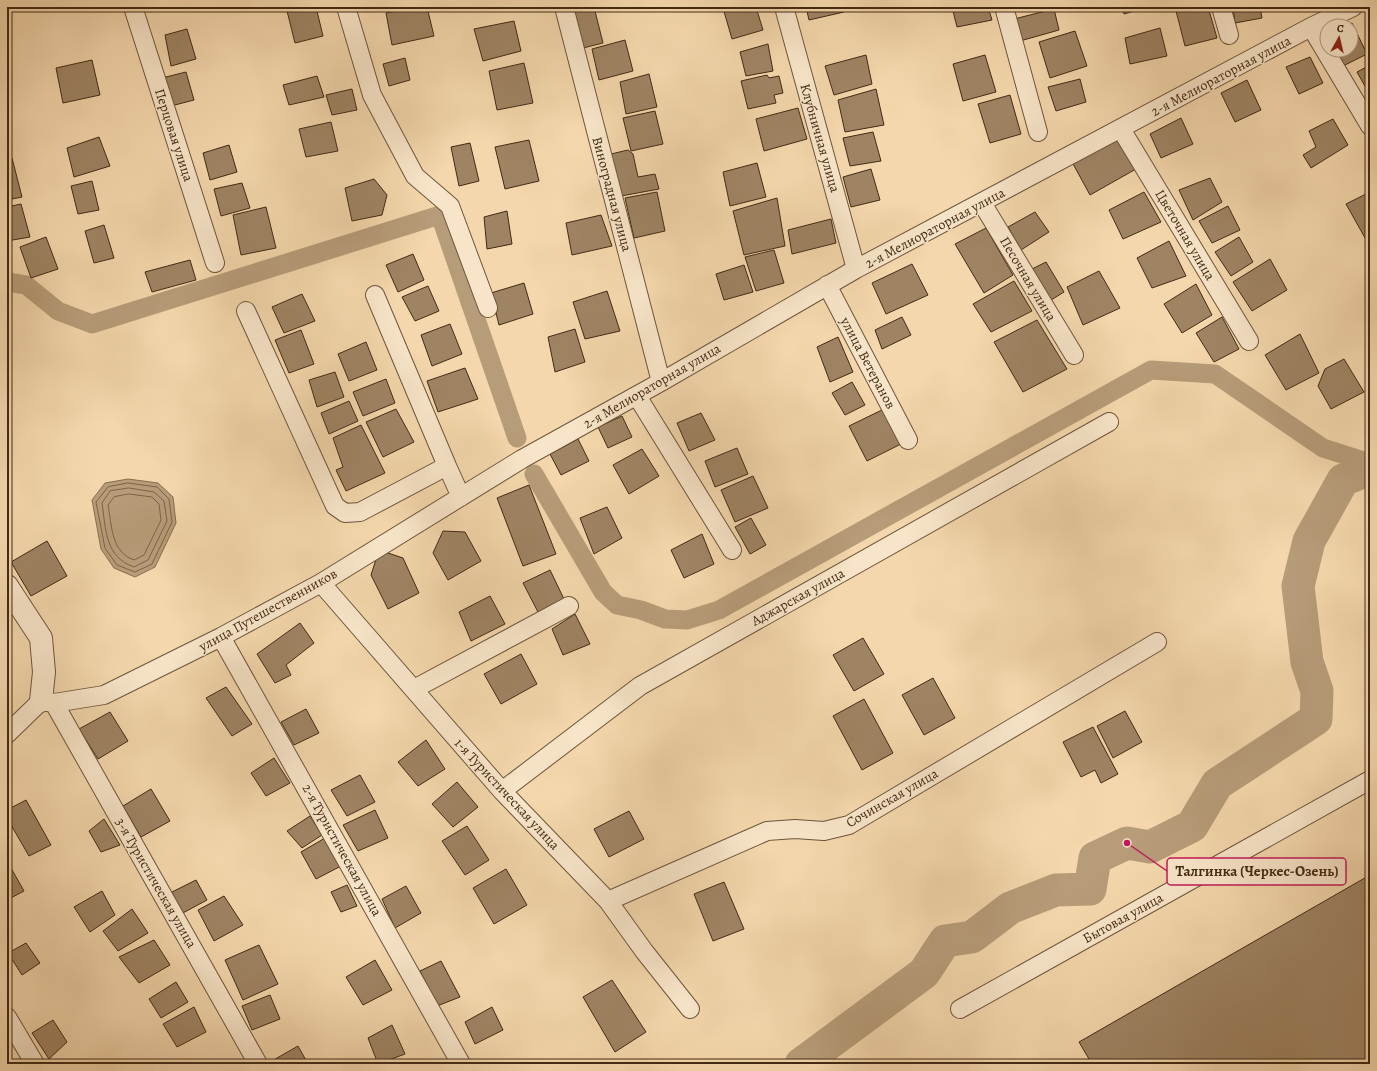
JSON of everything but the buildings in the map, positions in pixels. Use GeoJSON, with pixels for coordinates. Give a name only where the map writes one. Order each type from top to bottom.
{"type":"FeatureCollection","features":[{"type":"Feature","properties":{"kind":"street","name":"Перцовая улица"},"geometry":{"type":"LineString","coordinates":[[133,7],[215,263]]}},
{"type":"Feature","properties":{"kind":"street"},"geometry":{"type":"LineString","coordinates":[[346,7],[372,96],[415,176],[450,206],[488,308]]}},
{"type":"Feature","properties":{"kind":"street","name":"Виноградная улица"},"geometry":{"type":"LineString","coordinates":[[564,7],[661,382]]}},
{"type":"Feature","properties":{"kind":"street","name":"Клубничная улица"},"geometry":{"type":"LineString","coordinates":[[784,7],[856,269]]}},
{"type":"Feature","properties":{"kind":"street"},"geometry":{"type":"LineString","coordinates":[[1004,7],[1038,132]]}},
{"type":"Feature","properties":{"kind":"street"},"geometry":{"type":"LineString","coordinates":[[1221,7],[1229,35]]}},
{"type":"Feature","properties":{"kind":"street","name":"2-я Мелиораторная улица"},"geometry":{"type":"LineString","coordinates":[[522,459],[637,396],[856,269],[1311,27],[1353,7]]}},
{"type":"Feature","properties":{"kind":"street"},"geometry":{"type":"LineString","coordinates":[[1311,27],[1370,126]]}},
{"type":"Feature","properties":{"kind":"street","name":"Цветочная улица"},"geometry":{"type":"LineString","coordinates":[[1121,129],[1250,341]]}},
{"type":"Feature","properties":{"kind":"street","name":"Песочная улица"},"geometry":{"type":"LineString","coordinates":[[982,203],[1074,355]]}},
{"type":"Feature","properties":{"kind":"street","name":"улица Ветеранов"},"geometry":{"type":"LineString","coordinates":[[827,285],[908,440]]}},
{"type":"Feature","properties":{"kind":"street"},"geometry":{"type":"LineString","coordinates":[[375,295],[460,497]]}},
{"type":"Feature","properties":{"kind":"street"},"geometry":{"type":"LineString","coordinates":[[246,311],[335,506],[345,513],[360,512],[446,466]]}},
{"type":"Feature","properties":{"kind":"street"},"geometry":{"type":"LineString","coordinates":[[637,396],[732,550]]}},
{"type":"Feature","properties":{"kind":"street","name":"Аджарская улица"},"geometry":{"type":"LineString","coordinates":[[502,791],[640,686],[1108,422]]}},
{"type":"Feature","properties":{"kind":"street","name":"улица Путешественников"},"geometry":{"type":"LineString","coordinates":[[47,702],[104,695],[221,636],[321,583],[522,459]]}},
{"type":"Feature","properties":{"kind":"street","name":"1-я Туристическая улица"},"geometry":{"type":"LineString","coordinates":[[321,583],[353,622],[414,689],[502,791],[608,901],[644,951],[690,1009]]}},
{"type":"Feature","properties":{"kind":"street"},"geometry":{"type":"LineString","coordinates":[[7,586],[41,638],[47,702],[7,734]]}},
{"type":"Feature","properties":{"kind":"street"},"geometry":{"type":"LineString","coordinates":[[414,689],[569,606]]}},
{"type":"Feature","properties":{"kind":"street","name":"2-я Туристическая улица"},"geometry":{"type":"LineString","coordinates":[[221,636],[461,1064]]}},
{"type":"Feature","properties":{"kind":"street","name":"Сочинская улица"},"geometry":{"type":"LineString","coordinates":[[608,901],[767,832],[795,829],[824,831],[848,825],[1157,642]]}},
{"type":"Feature","properties":{"kind":"street","name":"3-я Туристическая улица"},"geometry":{"type":"LineString","coordinates":[[47,702],[258,1064]]}},
{"type":"Feature","properties":{"kind":"street","name":"Бытовая улица"},"geometry":{"type":"LineString","coordinates":[[960,1009],[1370,780]]}},
{"type":"Feature","properties":{"kind":"street"},"geometry":{"type":"LineString","coordinates":[[7,1017],[35,1064]]}},
{"type":"Feature","properties":{"kind":"water"},"geometry":{"type":"Polygon","coordinates":[[[128,479],[158,483],[173,497],[176,523],[155,567],[135,577],[114,568],[101,549],[92,500],[105,483],[128,479]]]}},
{"type":"Feature","properties":{"kind":"waterway"},"geometry":{"type":"LineString","coordinates":[[7,282],[26,285],[58,311],[92,324],[440,215],[517,438]]}},
{"type":"Feature","properties":{"kind":"waterway"},"geometry":{"type":"LineString","coordinates":[[534,474],[603,592],[617,605],[641,610],[665,619],[687,620],[719,610],[1151,370],[1215,374],[1323,448],[1370,463]]}},
{"type":"Feature","properties":{"kind":"waterway"},"geometry":{"type":"LineString","coordinates":[[801,1064],[924,973],[945,941],[972,937],[1010,908],[1056,890],[1090,889],[1095,858],[1127,843],[1150,847],[1192,826],[1217,784],[1316,719],[1317,691],[1307,662],[1298,586],[1309,541],[1343,480],[1370,469]]}},
{"type":"Feature","properties":{"kind":"place","name":"Талгинка (Черкес-Озень)"},"geometry":{"type":"Point","coordinates":[1127,843]}}]}
